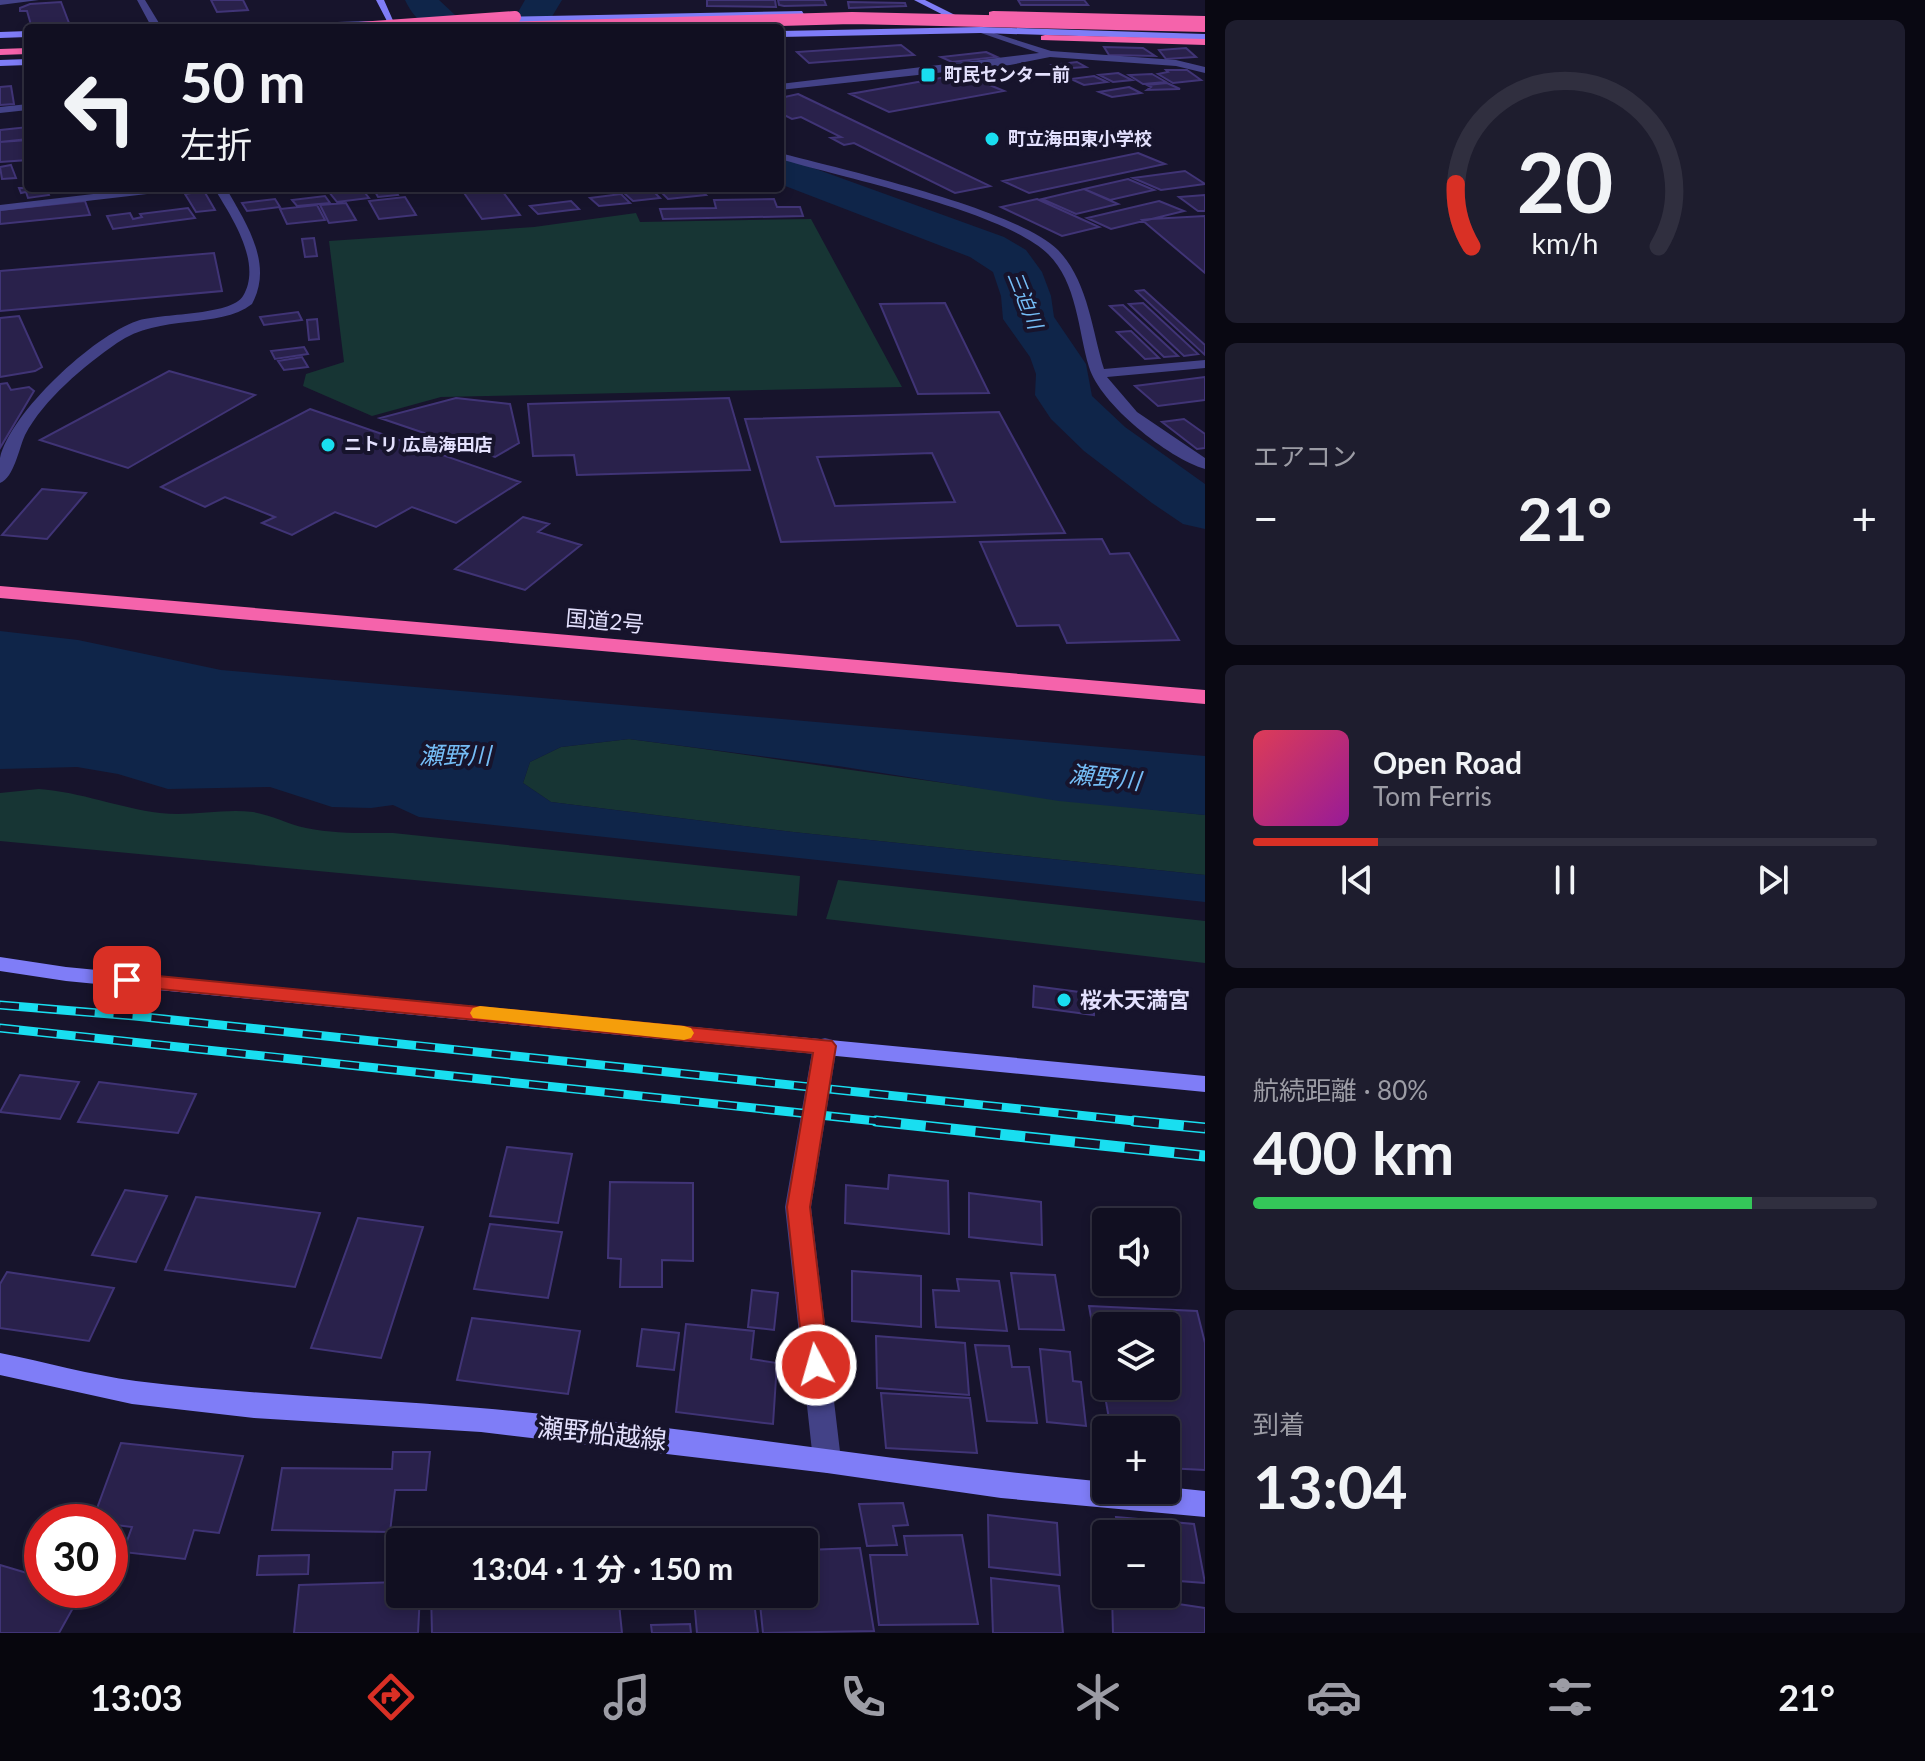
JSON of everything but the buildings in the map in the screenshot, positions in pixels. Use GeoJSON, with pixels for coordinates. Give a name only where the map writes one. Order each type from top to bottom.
{"type":"FeatureCollection","features":[{"type":"Feature","properties":{"kind":"highway"},"geometry":{"type":"LineString","coordinates":[[411,24],[635,13],[993,14],[1205,23]]}},
{"type":"Feature","properties":{"kind":"highway"},"geometry":{"type":"LineString","coordinates":[[602,24],[879,20],[1205,23]]}},
{"type":"Feature","properties":{"kind":"highway"},"geometry":{"type":"LineString","coordinates":[[784,33],[996,29],[1205,38]]}},
{"type":"Feature","properties":{"kind":"highway"},"geometry":{"type":"LineString","coordinates":[[784,33],[1205,38]]}},
{"type":"Feature","properties":{"kind":"highway"},"geometry":{"type":"LineString","coordinates":[[0,52],[24,51]]}},
{"type":"Feature","properties":{"kind":"highway","name":"国道2号"},"geometry":{"type":"LineString","coordinates":[[0,592],[1205,697]]}},
{"type":"Feature","properties":{"kind":"main road"},"geometry":{"type":"LineString","coordinates":[[380,0],[393,24]]}},
{"type":"Feature","properties":{"kind":"main road"},"geometry":{"type":"LineString","coordinates":[[918,0],[981,30]]}},
{"type":"Feature","properties":{"kind":"main road"},"geometry":{"type":"LineString","coordinates":[[406,24],[764,14],[1205,23]]}},
{"type":"Feature","properties":{"kind":"main road"},"geometry":{"type":"LineString","coordinates":[[784,33],[981,30],[1205,38]]}},
{"type":"Feature","properties":{"kind":"main road"},"geometry":{"type":"LineString","coordinates":[[0,35],[24,34]]}},
{"type":"Feature","properties":{"kind":"main road"},"geometry":{"type":"LineString","coordinates":[[0,63],[24,62]]}},
{"type":"Feature","properties":{"kind":"main road"},"geometry":{"type":"LineString","coordinates":[[0,964],[66,974],[1205,1084]]}},
{"type":"Feature","properties":{"kind":"main road","name":"瀬野船越線"},"geometry":{"type":"LineString","coordinates":[[0,1364],[132,1392],[254,1406],[481,1420],[827,1460],[1014,1487],[1205,1504]]}},
{"type":"Feature","properties":{"kind":"street"},"geometry":{"type":"LineString","coordinates":[[0,2],[35,0]]}},
{"type":"Feature","properties":{"kind":"street"},"geometry":{"type":"LineString","coordinates":[[141,0],[155,24]]}},
{"type":"Feature","properties":{"kind":"street"},"geometry":{"type":"LineString","coordinates":[[981,30],[1050,54],[1192,65],[1205,70]]}},
{"type":"Feature","properties":{"kind":"street"},"geometry":{"type":"LineString","coordinates":[[784,87],[1010,62],[1050,54]]}},
{"type":"Feature","properties":{"kind":"street"},"geometry":{"type":"LineString","coordinates":[[1192,65],[1205,62]]}},
{"type":"Feature","properties":{"kind":"street"},"geometry":{"type":"LineString","coordinates":[[0,110],[24,107]]}},
{"type":"Feature","properties":{"kind":"street"},"geometry":{"type":"LineString","coordinates":[[784,157],[976,214],[1021,230],[1051,249],[1076,286],[1098,374],[1122,406],[1182,451],[1205,464]]}},
{"type":"Feature","properties":{"kind":"street"},"geometry":{"type":"LineString","coordinates":[[0,208],[138,192]]}},
{"type":"Feature","properties":{"kind":"street"},"geometry":{"type":"LineString","coordinates":[[0,478],[20,431],[53,389],[118,337],[138,325],[165,317],[236,309],[249,299],[255,268],[249,238],[222,192]]}},
{"type":"Feature","properties":{"kind":"street"},"geometry":{"type":"LineString","coordinates":[[1098,374],[1205,364]]}},
{"type":"Feature","properties":{"kind":"street"},"geometry":{"type":"LineString","coordinates":[[825,1046],[798,1207],[827,1460]]}},
{"type":"Feature","properties":{"kind":"green space"},"geometry":{"type":"Polygon","coordinates":[[[636,213],[640,222],[811,219],[902,387],[441,397],[372,416],[303,386],[306,374],[344,362],[329,241],[534,227],[636,213]]]}},
{"type":"Feature","properties":{"kind":"green space"},"geometry":{"type":"Polygon","coordinates":[[[629,739],[989,789],[1205,815],[1205,875],[793,832],[551,802],[523,783],[530,762],[561,747],[629,739]]]}},
{"type":"Feature","properties":{"kind":"green space"},"geometry":{"type":"Polygon","coordinates":[[[39,789],[160,813],[253,812],[328,831],[393,833],[800,876],[797,916],[0,841],[0,793],[39,789]]]}},
{"type":"Feature","properties":{"kind":"green space"},"geometry":{"type":"Polygon","coordinates":[[[838,880],[1205,921],[1205,963],[826,919],[838,880]]]}},
{"type":"Feature","properties":{"kind":"water","name":"瀬野川"},"geometry":{"type":"Polygon","coordinates":[[[0,631],[78,640],[221,670],[1205,756],[1205,815],[1059,801],[838,766],[629,739],[561,747],[530,762],[523,783],[551,802],[793,832],[1205,875],[1205,902],[419,817],[393,805],[332,807],[270,787],[168,789],[118,774],[77,767],[0,769],[0,631]]]}},
{"type":"Feature","properties":{"kind":"waterway"},"geometry":{"type":"LineString","coordinates":[[422,0],[427,10],[446,24]]}},
{"type":"Feature","properties":{"kind":"waterway","name":"三迫川"},"geometry":{"type":"LineString","coordinates":[[529,24],[545,0]]}},
{"type":"Feature","properties":{"kind":"waterway","name":"三迫川"},"geometry":{"type":"LineString","coordinates":[[784,171],[987,247],[1007,258],[1021,280],[1029,319],[1060,364],[1063,395],[1070,407],[1127,457],[1205,511]]}},
{"type":"Feature","properties":{"kind":"railway"},"geometry":{"type":"LineString","coordinates":[[0,1005],[135,1016],[1153,1123]]}},
{"type":"Feature","properties":{"kind":"railway"},"geometry":{"type":"LineString","coordinates":[[0,1028],[895,1123]]}},
{"type":"Feature","properties":{"kind":"railway"},"geometry":{"type":"LineString","coordinates":[[876,1121],[1205,1156]]}},
{"type":"Feature","properties":{"kind":"railway"},"geometry":{"type":"LineString","coordinates":[[1134,1121],[1205,1128]]}},
{"type":"Feature","properties":{"kind":"slow traffic"},"geometry":{"type":"LineString","coordinates":[[480,1013],[684,1033]]}},
{"type":"Feature","properties":{"kind":"place","name":"町民センター前"},"geometry":{"type":"Point","coordinates":[928,75]}},
{"type":"Feature","properties":{"kind":"place","name":"町立海田東小学校"},"geometry":{"type":"Point","coordinates":[992,139]}},
{"type":"Feature","properties":{"kind":"place","name":"ニトリ 広島海田店"},"geometry":{"type":"Point","coordinates":[328,445]}},
{"type":"Feature","properties":{"kind":"place","name":"桜木天満宮"},"geometry":{"type":"Point","coordinates":[1064,1000]}},
{"type":"Feature","properties":{"kind":"route"},"geometry":{"type":"LineString","coordinates":[[127,980],[825,1046],[798,1207],[816,1365]]}}]}
